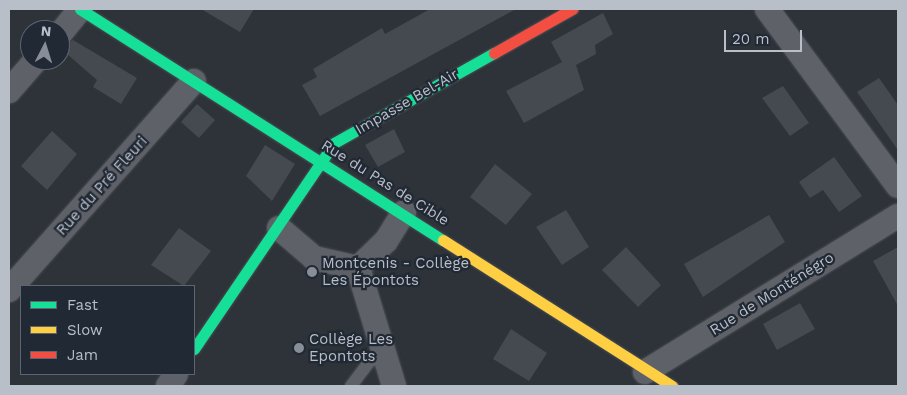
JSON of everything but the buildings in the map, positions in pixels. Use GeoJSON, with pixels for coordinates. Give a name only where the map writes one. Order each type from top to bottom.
{"type":"FeatureCollection","features":[{"type":"Feature","properties":{"kind":"street","name":"Rue du Pas de Cible"},"geometry":{"type":"LineString","coordinates":[[80,9],[404,212],[646,372],[672,386]]}},
{"type":"Feature","properties":{"kind":"street"},"geometry":{"type":"LineString","coordinates":[[70,22],[80,9]]}},
{"type":"Feature","properties":{"kind":"street","name":"Impasse Bel-Air"},"geometry":{"type":"LineString","coordinates":[[195,348],[279,228],[319,159],[334,143],[572,9]]}},
{"type":"Feature","properties":{"kind":"street"},"geometry":{"type":"LineString","coordinates":[[767,9],[898,186]]}},
{"type":"Feature","properties":{"kind":"street"},"geometry":{"type":"LineString","coordinates":[[9,91],[27,70]]}},
{"type":"Feature","properties":{"kind":"street","name":"Rue du Pré Fleuri"},"geometry":{"type":"LineString","coordinates":[[9,290],[194,81]]}},
{"type":"Feature","properties":{"kind":"street"},"geometry":{"type":"LineString","coordinates":[[358,268],[386,241],[404,212]]}},
{"type":"Feature","properties":{"kind":"street","name":"Rue de Monténégro"},"geometry":{"type":"LineString","coordinates":[[646,372],[898,216]]}},
{"type":"Feature","properties":{"kind":"street"},"geometry":{"type":"LineString","coordinates":[[279,228],[314,258],[358,268]]}},
{"type":"Feature","properties":{"kind":"street"},"geometry":{"type":"LineString","coordinates":[[358,268],[394,386]]}},
{"type":"Feature","properties":{"kind":"street"},"geometry":{"type":"LineString","coordinates":[[168,386],[175,375]]}},
{"type":"Feature","properties":{"kind":"lane"},"geometry":{"type":"LineString","coordinates":[[351,386],[370,361],[384,356]]}},
{"type":"Feature","properties":{"kind":"traffic: fast"},"geometry":{"type":"LineString","coordinates":[[80,9],[443,240]]}},
{"type":"Feature","properties":{"kind":"traffic: fast"},"geometry":{"type":"LineString","coordinates":[[195,348],[334,143],[494,53]]}},
{"type":"Feature","properties":{"kind":"traffic: slow"},"geometry":{"type":"LineString","coordinates":[[443,240],[672,386]]}},
{"type":"Feature","properties":{"kind":"traffic: jam"},"geometry":{"type":"LineString","coordinates":[[494,53],[572,9]]}},
{"type":"Feature","properties":{"kind":"place","name":"Montcenis - Collège Les Épontots"},"geometry":{"type":"Point","coordinates":[312,272]}},
{"type":"Feature","properties":{"kind":"place","name":"Collège Les Epontots"},"geometry":{"type":"Point","coordinates":[299,348]}}]}
